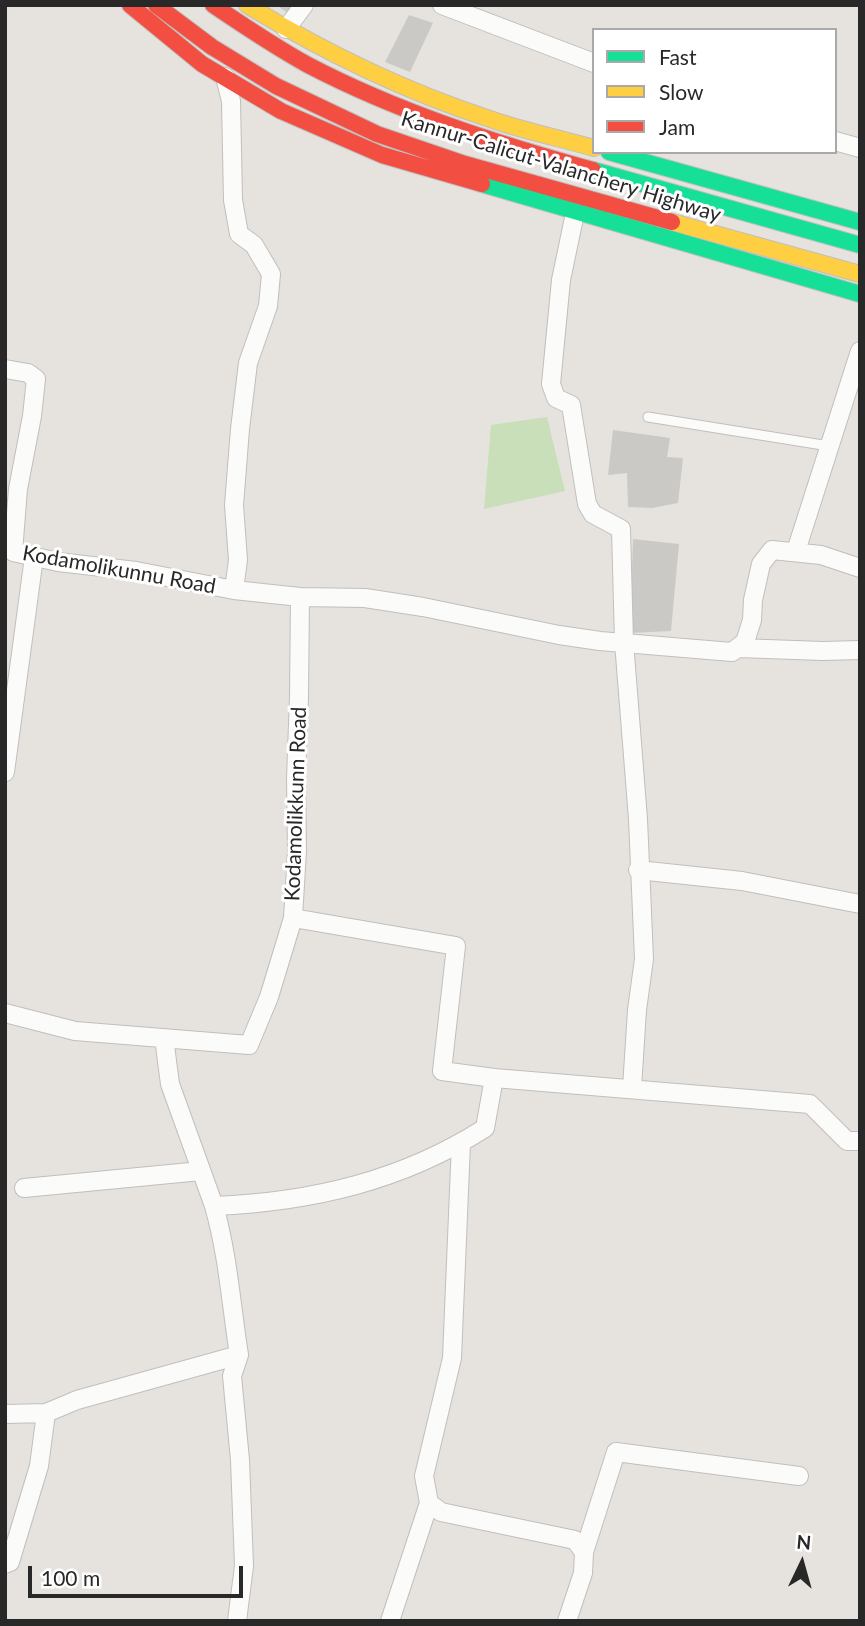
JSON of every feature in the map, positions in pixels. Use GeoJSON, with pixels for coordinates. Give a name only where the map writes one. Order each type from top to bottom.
{"type":"FeatureCollection","features":[{"type":"Feature","properties":{"kind":"main road"},"geometry":{"type":"LineString","coordinates":[[130,5],[202,64],[281,111],[382,155],[860,295]]}},
{"type":"Feature","properties":{"kind":"main road","name":"Kannur-Calicut-Valanchery Highway"},"geometry":{"type":"LineString","coordinates":[[156,5],[212,47],[276,86],[377,134],[465,164],[860,274]]}},
{"type":"Feature","properties":{"kind":"main road","name":"Kannur-Calicut-Valanchery Highway"},"geometry":{"type":"LineString","coordinates":[[213,5],[246,30],[321,72],[413,114],[511,148],[860,245]]}},
{"type":"Feature","properties":{"kind":"main road"},"geometry":{"type":"LineString","coordinates":[[247,5],[286,29],[382,78],[480,116],[592,147]]}},
{"type":"Feature","properties":{"kind":"main road"},"geometry":{"type":"LineString","coordinates":[[616,154],[860,222]]}},
{"type":"Feature","properties":{"kind":"street"},"geometry":{"type":"LineString","coordinates":[[286,29],[304,5]]}},
{"type":"Feature","properties":{"kind":"street"},"geometry":{"type":"LineString","coordinates":[[442,5],[592,62]]}},
{"type":"Feature","properties":{"kind":"street","name":"Kodamolikunnu Road"},"geometry":{"type":"LineString","coordinates":[[5,369],[27,373],[36,379],[29,436],[19,479],[13,552],[136,571],[234,590],[238,560],[234,505],[240,429],[248,363],[268,306],[271,274],[254,245],[239,234],[233,201],[231,101],[225,77]]}},
{"type":"Feature","properties":{"kind":"street"},"geometry":{"type":"LineString","coordinates":[[837,142],[860,148]]}},
{"type":"Feature","properties":{"kind":"street"},"geometry":{"type":"LineString","coordinates":[[575,213],[561,280],[551,384],[556,398],[571,405],[587,505],[593,514],[621,528],[624,642],[638,818],[638,870],[643,912],[644,959],[636,1010],[632,1088]]}},
{"type":"Feature","properties":{"kind":"street"},"geometry":{"type":"LineString","coordinates":[[796,551],[860,351]]}},
{"type":"Feature","properties":{"kind":"street"},"geometry":{"type":"LineString","coordinates":[[234,590],[300,597],[365,598],[424,607],[559,635],[732,652],[746,642],[761,564],[772,550],[821,555],[860,568]]}},
{"type":"Feature","properties":{"kind":"street"},"geometry":{"type":"LineString","coordinates":[[5,772],[34,557]]}},
{"type":"Feature","properties":{"kind":"street","name":"Kodamolikkunn Road"},"geometry":{"type":"LineString","coordinates":[[300,597],[297,851],[293,918],[456,946],[442,1071],[494,1078]]}},
{"type":"Feature","properties":{"kind":"street"},"geometry":{"type":"LineString","coordinates":[[738,648],[860,650]]}},
{"type":"Feature","properties":{"kind":"street"},"geometry":{"type":"LineString","coordinates":[[638,870],[742,881],[860,904]]}},
{"type":"Feature","properties":{"kind":"street"},"geometry":{"type":"LineString","coordinates":[[5,1013],[75,1031],[250,1045],[269,997],[293,918]]}},
{"type":"Feature","properties":{"kind":"street"},"geometry":{"type":"LineString","coordinates":[[164,1038],[170,1084],[214,1206],[231,1281],[239,1355],[232,1376],[240,1460],[244,1566],[237,1621]]}},
{"type":"Feature","properties":{"kind":"street"},"geometry":{"type":"LineString","coordinates":[[214,1206],[296,1200],[352,1188],[461,1143],[485,1128],[494,1078],[810,1104],[847,1141],[860,1141]]}},
{"type":"Feature","properties":{"kind":"street"},"geometry":{"type":"LineString","coordinates":[[390,1621],[429,1503],[425,1476],[452,1358],[461,1143]]}},
{"type":"Feature","properties":{"kind":"street"},"geometry":{"type":"LineString","coordinates":[[24,1188],[201,1171]]}},
{"type":"Feature","properties":{"kind":"street"},"geometry":{"type":"LineString","coordinates":[[5,1414],[46,1413],[77,1400],[239,1355]]}},
{"type":"Feature","properties":{"kind":"street"},"geometry":{"type":"LineString","coordinates":[[5,1564],[10,1562],[38,1466],[46,1413]]}},
{"type":"Feature","properties":{"kind":"street"},"geometry":{"type":"LineString","coordinates":[[567,1621],[583,1573],[584,1552],[616,1452],[799,1476]]}},
{"type":"Feature","properties":{"kind":"street"},"geometry":{"type":"LineString","coordinates":[[429,1503],[441,1512],[575,1540],[584,1552]]}},
{"type":"Feature","properties":{"kind":"lane"},"geometry":{"type":"LineString","coordinates":[[648,416],[829,446]]}},
{"type":"Feature","properties":{"kind":"green space"},"geometry":{"type":"Polygon","coordinates":[[[547,417],[565,491],[484,509],[491,425],[547,417]]]}},
{"type":"Feature","properties":{"kind":"building"},"geometry":{"type":"Polygon","coordinates":[[[276,5],[292,5],[288,13],[276,5]]]}},
{"type":"Feature","properties":{"kind":"building"},"geometry":{"type":"Polygon","coordinates":[[[409,15],[433,23],[410,72],[385,62],[409,15]]]}},
{"type":"Feature","properties":{"kind":"building"},"geometry":{"type":"Polygon","coordinates":[[[613,430],[670,438],[667,457],[683,458],[678,503],[652,508],[628,507],[627,473],[608,475],[613,430]]]}},
{"type":"Feature","properties":{"kind":"building"},"geometry":{"type":"Polygon","coordinates":[[[633,539],[679,544],[671,631],[630,633],[633,539]]]}},
{"type":"Feature","properties":{"kind":"traffic: fast"},"geometry":{"type":"LineString","coordinates":[[616,154],[860,222]]}},
{"type":"Feature","properties":{"kind":"traffic: fast"},"geometry":{"type":"LineString","coordinates":[[593,170],[860,245]]}},
{"type":"Feature","properties":{"kind":"traffic: fast"},"geometry":{"type":"LineString","coordinates":[[482,184],[860,294]]}},
{"type":"Feature","properties":{"kind":"traffic: slow"},"geometry":{"type":"LineString","coordinates":[[247,5],[305,39],[427,96],[503,123],[592,147]]}},
{"type":"Feature","properties":{"kind":"traffic: slow"},"geometry":{"type":"LineString","coordinates":[[672,222],[860,274]]}},
{"type":"Feature","properties":{"kind":"traffic: jam"},"geometry":{"type":"LineString","coordinates":[[130,5],[202,64],[281,111],[382,155],[482,184]]}},
{"type":"Feature","properties":{"kind":"traffic: jam"},"geometry":{"type":"LineString","coordinates":[[156,5],[212,47],[276,86],[377,134],[465,164],[672,222]]}},
{"type":"Feature","properties":{"kind":"traffic: jam"},"geometry":{"type":"LineString","coordinates":[[213,5],[296,58],[342,82],[412,112],[483,137],[593,170]]}}]}
